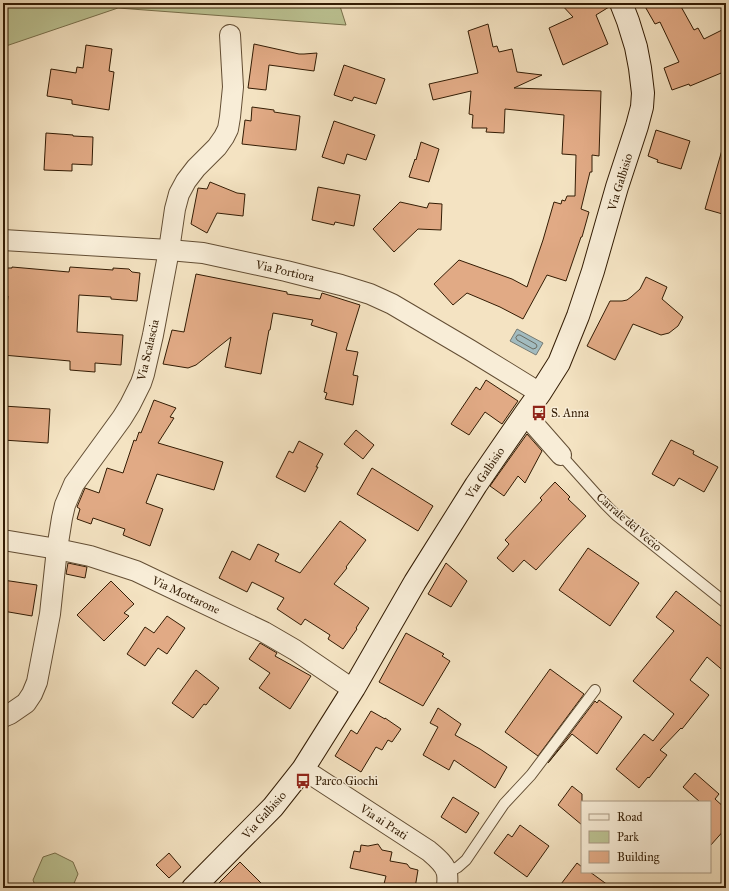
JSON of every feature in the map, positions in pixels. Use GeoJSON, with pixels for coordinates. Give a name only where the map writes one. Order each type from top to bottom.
{"type":"FeatureCollection","features":[{"type":"Feature","properties":{"kind":"street","name":"Via Galbisio"},"geometry":{"type":"LineString","coordinates":[[193,888],[273,807],[303,769],[354,688],[415,582],[476,485],[559,364],[578,316],[593,271],[642,107],[643,93],[640,68],[628,21],[621,3]]}},
{"type":"Feature","properties":{"kind":"street","name":"Via Scalascia"},"geometry":{"type":"LineString","coordinates":[[3,717],[10,714],[26,702],[32,694],[37,682],[50,614],[57,549],[65,505],[74,484],[122,418],[141,383],[153,335],[179,194],[186,181],[196,168],[218,147],[228,129],[233,87],[230,35]]}},
{"type":"Feature","properties":{"kind":"street","name":"Via Portiora"},"geometry":{"type":"LineString","coordinates":[[3,240],[169,250],[209,255],[286,271],[341,285],[370,294],[392,304],[540,393]]}},
{"type":"Feature","properties":{"kind":"street","name":"Carrale del Vecio"},"geometry":{"type":"LineString","coordinates":[[525,414],[561,455]]}},
{"type":"Feature","properties":{"kind":"street","name":"Via Mottarone"},"geometry":{"type":"LineString","coordinates":[[3,540],[90,556],[130,569],[195,598],[264,632],[295,650],[345,684],[354,688]]}},
{"type":"Feature","properties":{"kind":"street","name":"Via ai Prati"},"geometry":{"type":"LineString","coordinates":[[303,769],[429,851],[442,864],[447,880]]}},
{"type":"Feature","properties":{"kind":"lane","name":"Carrale del Vecio"},"geometry":{"type":"LineString","coordinates":[[561,455],[604,504],[616,515],[726,603]]}},
{"type":"Feature","properties":{"kind":"lane"},"geometry":{"type":"LineString","coordinates":[[447,880],[466,860],[504,804],[531,775],[595,690]]}},
{"type":"Feature","properties":{"kind":"green space"},"geometry":{"type":"Polygon","coordinates":[[[3,3],[339,3],[346,25],[118,8],[3,47],[3,3]]]}},
{"type":"Feature","properties":{"kind":"green space"},"geometry":{"type":"Polygon","coordinates":[[[55,853],[73,862],[78,874],[72,888],[36,888],[33,880],[43,857],[55,853]]]}},
{"type":"Feature","properties":{"kind":"water"},"geometry":{"type":"Polygon","coordinates":[[[517,329],[543,343],[536,355],[510,341],[517,329]]]}},
{"type":"Feature","properties":{"kind":"building"},"geometry":{"type":"Polygon","coordinates":[[[560,3],[609,3],[609,7],[596,15],[608,44],[563,65],[549,28],[573,17],[560,3]]]}},
{"type":"Feature","properties":{"kind":"building"},"geometry":{"type":"Polygon","coordinates":[[[643,3],[679,3],[694,30],[698,28],[704,39],[726,28],[726,71],[690,86],[689,84],[672,90],[664,68],[679,62],[660,22],[655,24],[643,3]]]}},
{"type":"Feature","properties":{"kind":"building"},"geometry":{"type":"Polygon","coordinates":[[[488,24],[493,47],[497,46],[499,52],[512,49],[517,72],[542,75],[514,88],[601,91],[599,156],[592,155],[592,172],[590,172],[581,209],[589,212],[582,237],[566,281],[547,275],[523,319],[467,293],[453,305],[434,284],[459,260],[512,279],[527,287],[554,202],[561,204],[562,200],[565,201],[567,196],[575,196],[576,155],[562,154],[564,115],[505,109],[504,133],[486,132],[487,128],[472,128],[473,115],[469,114],[471,91],[433,100],[429,84],[478,73],[468,31],[488,24]]]}},
{"type":"Feature","properties":{"kind":"building"},"geometry":{"type":"Polygon","coordinates":[[[254,44],[299,54],[317,53],[314,71],[269,65],[266,90],[248,88],[254,44]]]}},
{"type":"Feature","properties":{"kind":"building"},"geometry":{"type":"Polygon","coordinates":[[[86,45],[112,49],[109,71],[114,72],[109,110],[72,104],[72,100],[47,96],[51,69],[76,73],[77,67],[83,68],[86,45]]]}},
{"type":"Feature","properties":{"kind":"building"},"geometry":{"type":"Polygon","coordinates":[[[344,65],[385,79],[376,104],[354,97],[352,101],[334,95],[344,65]]]}},
{"type":"Feature","properties":{"kind":"building"},"geometry":{"type":"Polygon","coordinates":[[[252,107],[300,116],[296,150],[242,144],[245,120],[251,121],[252,107]]]}},
{"type":"Feature","properties":{"kind":"building"},"geometry":{"type":"Polygon","coordinates":[[[334,121],[375,135],[366,160],[347,154],[344,164],[322,157],[334,121]]]}},
{"type":"Feature","properties":{"kind":"building"},"geometry":{"type":"Polygon","coordinates":[[[656,130],[690,141],[681,169],[657,162],[658,160],[648,156],[656,130]]]}},
{"type":"Feature","properties":{"kind":"building"},"geometry":{"type":"Polygon","coordinates":[[[46,133],[93,137],[92,165],[72,164],[72,171],[44,170],[46,133]]]}},
{"type":"Feature","properties":{"kind":"building"},"geometry":{"type":"Polygon","coordinates":[[[421,142],[439,149],[429,182],[409,177],[421,142]]]}},
{"type":"Feature","properties":{"kind":"building"},"geometry":{"type":"Polygon","coordinates":[[[722,150],[726,151],[726,215],[705,209],[722,150]]]}},
{"type":"Feature","properties":{"kind":"building"},"geometry":{"type":"Polygon","coordinates":[[[210,182],[237,193],[245,194],[243,216],[217,213],[207,233],[191,224],[198,188],[207,189],[210,182]]]}},
{"type":"Feature","properties":{"kind":"building"},"geometry":{"type":"Polygon","coordinates":[[[318,187],[360,195],[354,226],[335,222],[334,225],[312,220],[318,187]]]}},
{"type":"Feature","properties":{"kind":"building"},"geometry":{"type":"Polygon","coordinates":[[[400,202],[427,208],[429,203],[442,204],[441,230],[418,229],[394,252],[373,229],[400,202]]]}},
{"type":"Feature","properties":{"kind":"building"},"geometry":{"type":"Polygon","coordinates":[[[12,267],[69,272],[70,267],[113,270],[113,268],[129,269],[132,272],[140,273],[137,301],[111,299],[111,297],[79,295],[77,332],[123,335],[121,365],[95,363],[95,372],[70,370],[70,361],[3,355],[3,324],[5,325],[8,296],[4,295],[6,268],[12,267]]]}},
{"type":"Feature","properties":{"kind":"building"},"geometry":{"type":"Polygon","coordinates":[[[196,274],[287,292],[287,294],[320,299],[322,293],[360,305],[346,350],[358,352],[353,375],[358,376],[353,405],[325,399],[327,393],[324,392],[337,333],[311,325],[313,320],[273,313],[261,374],[225,367],[231,337],[196,365],[188,368],[163,364],[172,330],[184,332],[196,274]]]}},
{"type":"Feature","properties":{"kind":"building"},"geometry":{"type":"Polygon","coordinates":[[[646,277],[667,287],[662,299],[683,317],[678,326],[669,333],[661,335],[633,324],[615,360],[587,346],[610,301],[627,300],[640,289],[646,277]]]}},
{"type":"Feature","properties":{"kind":"building"},"geometry":{"type":"Polygon","coordinates":[[[486,380],[518,401],[502,424],[485,412],[469,435],[451,424],[476,387],[480,390],[486,380]]]}},
{"type":"Feature","properties":{"kind":"building"},"geometry":{"type":"Polygon","coordinates":[[[154,400],[176,408],[170,417],[174,418],[158,443],[223,462],[214,490],[157,474],[146,503],[163,509],[150,546],[123,535],[125,529],[93,518],[91,524],[77,519],[80,509],[77,507],[85,488],[99,493],[107,468],[123,473],[134,440],[136,441],[139,432],[141,433],[154,400]]]}},
{"type":"Feature","properties":{"kind":"building"},"geometry":{"type":"Polygon","coordinates":[[[3,406],[50,409],[48,443],[3,440],[3,406]]]}},
{"type":"Feature","properties":{"kind":"building"},"geometry":{"type":"Polygon","coordinates":[[[356,430],[374,445],[363,459],[344,444],[356,430]]]}},
{"type":"Feature","properties":{"kind":"building"},"geometry":{"type":"Polygon","coordinates":[[[527,434],[542,451],[525,483],[518,476],[504,496],[490,486],[527,434]]]}},
{"type":"Feature","properties":{"kind":"building"},"geometry":{"type":"Polygon","coordinates":[[[671,440],[694,451],[693,454],[718,467],[704,492],[679,478],[674,486],[652,474],[671,440]]]}},
{"type":"Feature","properties":{"kind":"building"},"geometry":{"type":"Polygon","coordinates":[[[299,441],[323,454],[305,492],[276,477],[289,451],[293,453],[299,441]]]}},
{"type":"Feature","properties":{"kind":"building"},"geometry":{"type":"Polygon","coordinates":[[[372,468],[433,506],[418,531],[357,494],[372,468]]]}},
{"type":"Feature","properties":{"kind":"building"},"geometry":{"type":"Polygon","coordinates":[[[555,482],[570,497],[568,499],[586,516],[536,570],[524,560],[513,572],[497,558],[509,544],[505,540],[542,500],[540,498],[555,482]]]}},
{"type":"Feature","properties":{"kind":"building"},"geometry":{"type":"Polygon","coordinates":[[[340,521],[366,540],[334,584],[369,608],[343,649],[328,639],[330,635],[305,619],[301,625],[277,609],[284,598],[252,582],[247,592],[219,578],[232,551],[250,560],[258,544],[279,554],[275,561],[300,573],[340,521]]]}},
{"type":"Feature","properties":{"kind":"building"},"geometry":{"type":"Polygon","coordinates":[[[588,548],[639,583],[610,626],[559,590],[588,548]]]}},
{"type":"Feature","properties":{"kind":"building"},"geometry":{"type":"Polygon","coordinates":[[[68,563],[87,567],[85,578],[66,574],[68,563]]]}},
{"type":"Feature","properties":{"kind":"building"},"geometry":{"type":"Polygon","coordinates":[[[446,563],[467,581],[451,607],[428,594],[446,563]]]}},
{"type":"Feature","properties":{"kind":"building"},"geometry":{"type":"Polygon","coordinates":[[[3,580],[37,585],[32,616],[3,611],[3,580]]]}},
{"type":"Feature","properties":{"kind":"building"},"geometry":{"type":"Polygon","coordinates":[[[111,581],[134,604],[124,613],[129,616],[104,641],[77,615],[111,581]]]}},
{"type":"Feature","properties":{"kind":"building"},"geometry":{"type":"Polygon","coordinates":[[[676,591],[726,630],[726,673],[707,657],[690,680],[709,695],[682,729],[681,728],[660,750],[667,755],[639,788],[616,769],[644,734],[653,741],[674,714],[633,681],[674,631],[656,617],[676,591]]]}},
{"type":"Feature","properties":{"kind":"building"},"geometry":{"type":"Polygon","coordinates":[[[167,616],[185,628],[167,654],[158,648],[145,666],[127,654],[145,627],[154,633],[167,616]]]}},
{"type":"Feature","properties":{"kind":"building"},"geometry":{"type":"Polygon","coordinates":[[[406,633],[444,654],[442,656],[450,661],[423,706],[379,682],[406,633]]]}},
{"type":"Feature","properties":{"kind":"building"},"geometry":{"type":"Polygon","coordinates":[[[260,643],[277,653],[275,656],[311,676],[290,709],[259,688],[270,673],[249,659],[260,643]]]}},
{"type":"Feature","properties":{"kind":"building"},"geometry":{"type":"Polygon","coordinates":[[[550,669],[584,694],[538,756],[505,732],[550,669]]]}},
{"type":"Feature","properties":{"kind":"building"},"geometry":{"type":"Polygon","coordinates":[[[196,670],[219,688],[206,705],[204,704],[193,718],[172,703],[196,670]]]}},
{"type":"Feature","properties":{"kind":"building"},"geometry":{"type":"Polygon","coordinates":[[[599,700],[622,717],[597,754],[572,734],[548,763],[595,701],[597,703],[599,700]]]}},
{"type":"Feature","properties":{"kind":"building"},"geometry":{"type":"Polygon","coordinates":[[[438,708],[461,724],[455,735],[507,767],[495,788],[454,760],[449,770],[423,755],[438,727],[430,723],[438,708]]]}},
{"type":"Feature","properties":{"kind":"building"},"geometry":{"type":"Polygon","coordinates":[[[371,711],[385,718],[401,729],[392,742],[388,740],[382,750],[376,747],[361,772],[335,756],[351,730],[357,734],[371,711]]]}},
{"type":"Feature","properties":{"kind":"building"},"geometry":{"type":"Polygon","coordinates":[[[695,773],[719,794],[715,799],[726,809],[726,828],[711,845],[711,801],[699,801],[683,787],[695,773]]]}},
{"type":"Feature","properties":{"kind":"building"},"geometry":{"type":"Polygon","coordinates":[[[572,786],[582,794],[581,824],[558,805],[572,786]]]}},
{"type":"Feature","properties":{"kind":"building"},"geometry":{"type":"Polygon","coordinates":[[[453,797],[479,813],[466,833],[441,817],[453,797]]]}},
{"type":"Feature","properties":{"kind":"building"},"geometry":{"type":"Polygon","coordinates":[[[520,825],[549,846],[527,877],[494,853],[508,834],[512,837],[520,825]]]}},
{"type":"Feature","properties":{"kind":"building"},"geometry":{"type":"Polygon","coordinates":[[[378,844],[382,850],[392,852],[390,861],[407,864],[410,868],[418,870],[415,888],[383,888],[386,876],[350,868],[354,851],[360,852],[361,845],[368,846],[378,844]]]}},
{"type":"Feature","properties":{"kind":"building"},"geometry":{"type":"Polygon","coordinates":[[[169,853],[181,867],[169,878],[156,865],[169,853]]]}},
{"type":"Feature","properties":{"kind":"building"},"geometry":{"type":"Polygon","coordinates":[[[240,862],[266,888],[214,888],[240,862]]]}},
{"type":"Feature","properties":{"kind":"building"},"geometry":{"type":"Polygon","coordinates":[[[577,863],[581,866],[581,873],[591,873],[612,888],[558,888],[577,863]]]}},
{"type":"Feature","properties":{"kind":"place","name":"S. Anna"},"geometry":{"type":"Point","coordinates":[539,413]}},
{"type":"Feature","properties":{"kind":"place","name":"Parco Giochi"},"geometry":{"type":"Point","coordinates":[303,781]}}]}
